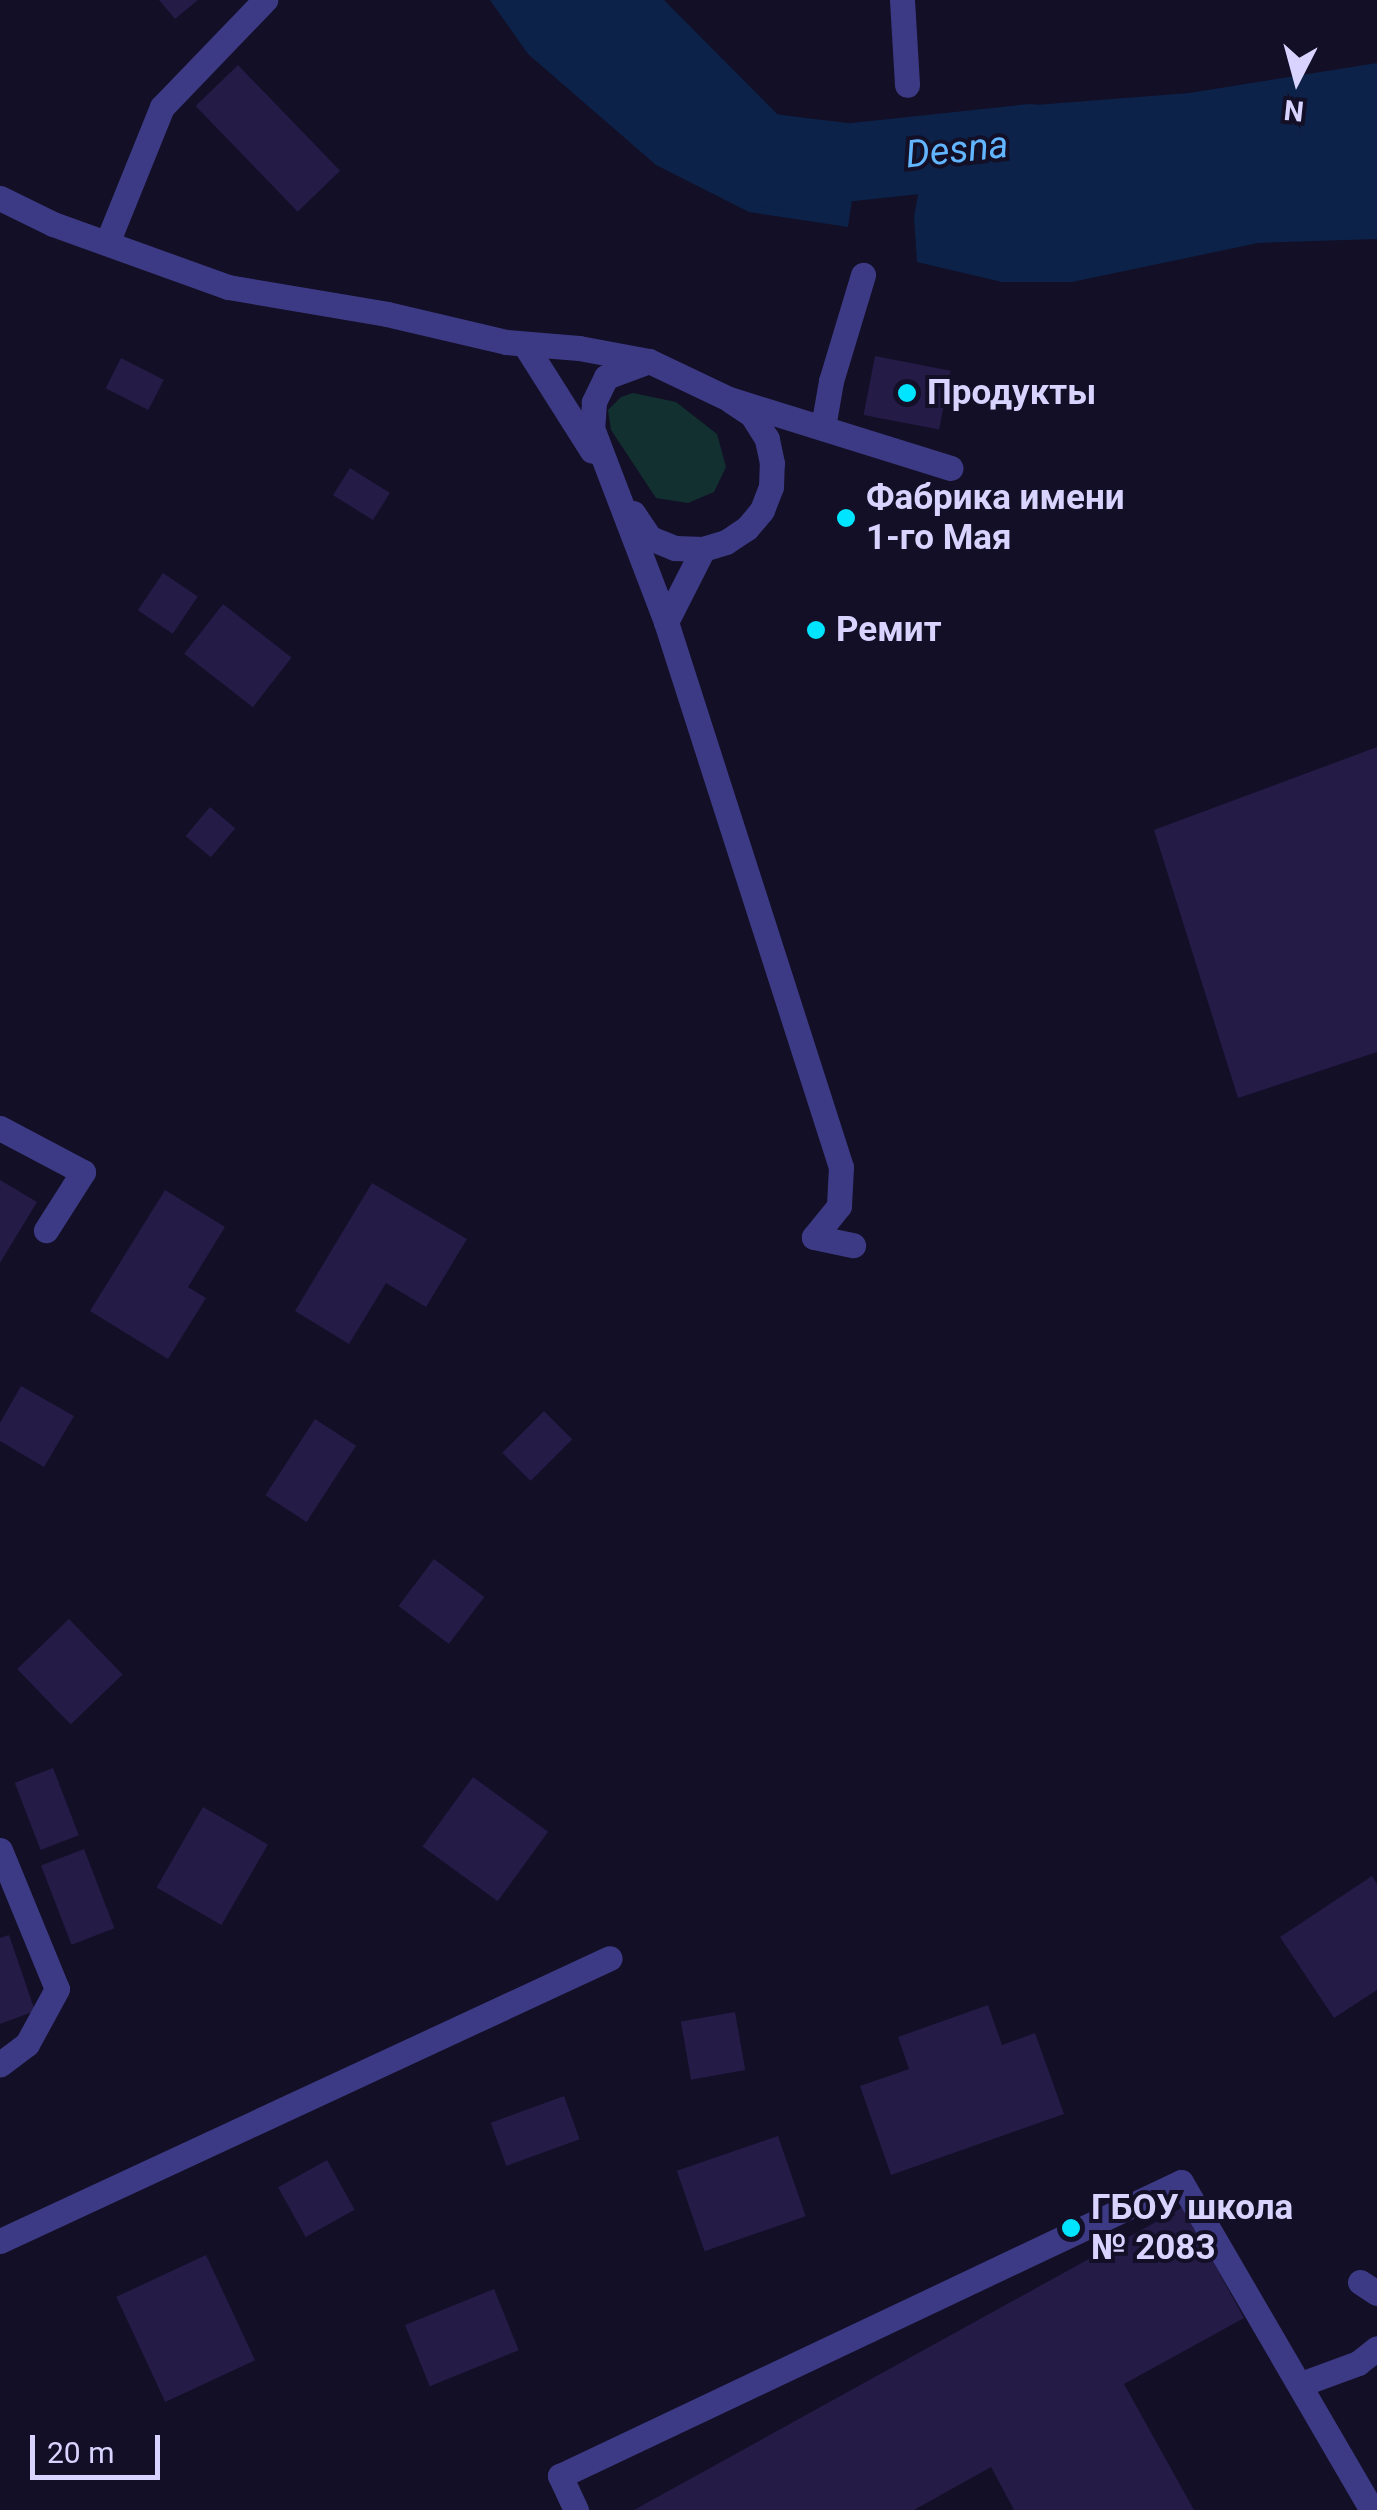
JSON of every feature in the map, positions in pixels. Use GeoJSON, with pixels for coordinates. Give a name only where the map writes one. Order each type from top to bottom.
{"type":"FeatureCollection","features":[{"type":"Feature","properties":{"kind":"street"},"geometry":{"type":"LineString","coordinates":[[107,244],[162,106],[265,0]]}},
{"type":"Feature","properties":{"kind":"street"},"geometry":{"type":"LineString","coordinates":[[902,0],[907,85]]}},
{"type":"Feature","properties":{"kind":"street"},"geometry":{"type":"LineString","coordinates":[[0,198],[107,244],[228,287],[525,345],[579,348],[649,361],[728,399],[950,468]]}},
{"type":"Feature","properties":{"kind":"street"},"geometry":{"type":"LineString","coordinates":[[823,427],[831,382],[863,275]]}},
{"type":"Feature","properties":{"kind":"street"},"geometry":{"type":"LineString","coordinates":[[525,345],[650,538],[675,548],[703,549],[726,542],[747,528],[762,510],[771,486],[766,439],[752,416],[728,399]]}},
{"type":"Feature","properties":{"kind":"street"},"geometry":{"type":"LineString","coordinates":[[649,361],[606,377],[594,402],[592,428],[606,474],[666,622],[840,1167],[838,1206],[814,1237],[852,1245]]}},
{"type":"Feature","properties":{"kind":"street"},"geometry":{"type":"LineString","coordinates":[[666,622],[703,549]]}},
{"type":"Feature","properties":{"kind":"street"},"geometry":{"type":"LineString","coordinates":[[0,1128],[83,1172],[46,1230]]}},
{"type":"Feature","properties":{"kind":"street"},"geometry":{"type":"LineString","coordinates":[[0,1850],[57,1989],[27,2044],[0,2064]]}},
{"type":"Feature","properties":{"kind":"street"},"geometry":{"type":"LineString","coordinates":[[0,2241],[610,1958]]}},
{"type":"Feature","properties":{"kind":"street"},"geometry":{"type":"LineString","coordinates":[[576,2510],[560,2476],[1181,2182],[1372,2510]]}},
{"type":"Feature","properties":{"kind":"street"},"geometry":{"type":"LineString","coordinates":[[1301,2384],[1358,2364],[1377,2348]]}},
{"type":"Feature","properties":{"kind":"green space"},"geometry":{"type":"Polygon","coordinates":[[[633,393],[676,402],[717,434],[726,467],[714,492],[688,503],[656,498],[611,430],[608,410],[621,397],[633,393]]]}},
{"type":"Feature","properties":{"kind":"water"},"geometry":{"type":"Polygon","coordinates":[[[490,0],[652,0],[733,90],[774,114],[863,125],[848,227],[749,212],[656,165],[528,54],[490,0]]]}},
{"type":"Feature","properties":{"kind":"water"},"geometry":{"type":"Polygon","coordinates":[[[1377,63],[1377,239],[1258,243],[1072,282],[1002,282],[917,262],[914,217],[927,145],[949,120],[973,110],[1189,93],[1377,63]]]}},
{"type":"Feature","properties":{"kind":"building"},"geometry":{"type":"Polygon","coordinates":[[[159,0],[198,0],[175,19],[159,0]]]}},
{"type":"Feature","properties":{"kind":"building"},"geometry":{"type":"Polygon","coordinates":[[[238,65],[340,171],[298,212],[196,106],[238,65]]]}},
{"type":"Feature","properties":{"kind":"building","name":"Продукты"},"geometry":{"type":"Polygon","coordinates":[[[875,356],[951,371],[939,430],[864,415],[875,356]]]}},
{"type":"Feature","properties":{"kind":"building"},"geometry":{"type":"Polygon","coordinates":[[[121,358],[164,380],[148,410],[106,388],[121,358]]]}},
{"type":"Feature","properties":{"kind":"building"},"geometry":{"type":"Polygon","coordinates":[[[350,468],[390,493],[373,520],[333,495],[350,468]]]}},
{"type":"Feature","properties":{"kind":"building"},"geometry":{"type":"Polygon","coordinates":[[[163,573],[198,596],[173,634],[138,610],[163,573]]]}},
{"type":"Feature","properties":{"kind":"building"},"geometry":{"type":"Polygon","coordinates":[[[223,604],[292,658],[253,707],[184,654],[223,604]]]}},
{"type":"Feature","properties":{"kind":"building"},"geometry":{"type":"Polygon","coordinates":[[[1377,747],[1377,1052],[1238,1098],[1154,830],[1377,747]]]}},
{"type":"Feature","properties":{"kind":"building"},"geometry":{"type":"Polygon","coordinates":[[[210,807],[235,828],[211,857],[186,836],[210,807]]]}},
{"type":"Feature","properties":{"kind":"building"},"geometry":{"type":"Polygon","coordinates":[[[0,1180],[37,1202],[0,1263],[0,1180]]]}},
{"type":"Feature","properties":{"kind":"building"},"geometry":{"type":"Polygon","coordinates":[[[372,1183],[467,1239],[426,1307],[386,1283],[349,1344],[295,1311],[372,1183]]]}},
{"type":"Feature","properties":{"kind":"building"},"geometry":{"type":"Polygon","coordinates":[[[165,1190],[225,1227],[188,1287],[206,1298],[168,1359],[90,1311],[165,1190]]]}},
{"type":"Feature","properties":{"kind":"building"},"geometry":{"type":"Polygon","coordinates":[[[21,1386],[74,1416],[44,1467],[0,1441],[0,1423],[21,1386]]]}},
{"type":"Feature","properties":{"kind":"building"},"geometry":{"type":"Polygon","coordinates":[[[544,1411],[572,1439],[531,1481],[502,1453],[544,1411]]]}},
{"type":"Feature","properties":{"kind":"building"},"geometry":{"type":"Polygon","coordinates":[[[315,1419],[356,1446],[307,1522],[265,1495],[315,1419]]]}},
{"type":"Feature","properties":{"kind":"building"},"geometry":{"type":"Polygon","coordinates":[[[434,1559],[484,1597],[449,1644],[398,1606],[434,1559]]]}},
{"type":"Feature","properties":{"kind":"building"},"geometry":{"type":"Polygon","coordinates":[[[69,1619],[122,1674],[71,1724],[17,1669],[69,1619]]]}},
{"type":"Feature","properties":{"kind":"building"},"geometry":{"type":"Polygon","coordinates":[[[53,1768],[79,1835],[41,1850],[15,1783],[53,1768]]]}},
{"type":"Feature","properties":{"kind":"building"},"geometry":{"type":"Polygon","coordinates":[[[473,1777],[548,1832],[498,1901],[422,1847],[473,1777]]]}},
{"type":"Feature","properties":{"kind":"building"},"geometry":{"type":"Polygon","coordinates":[[[203,1807],[268,1844],[221,1925],[156,1888],[203,1807]]]}},
{"type":"Feature","properties":{"kind":"building"},"geometry":{"type":"Polygon","coordinates":[[[84,1849],[114,1928],[72,1945],[41,1865],[84,1849]]]}},
{"type":"Feature","properties":{"kind":"building"},"geometry":{"type":"Polygon","coordinates":[[[1372,1876],[1377,1884],[1377,1990],[1334,2018],[1280,1937],[1372,1876]]]}},
{"type":"Feature","properties":{"kind":"building"},"geometry":{"type":"Polygon","coordinates":[[[9,1935],[35,2011],[0,2024],[0,1938],[9,1935]]]}},
{"type":"Feature","properties":{"kind":"building"},"geometry":{"type":"Polygon","coordinates":[[[988,2005],[1002,2045],[1035,2033],[1064,2114],[891,2175],[860,2086],[909,2069],[898,2037],[988,2005]]]}},
{"type":"Feature","properties":{"kind":"building"},"geometry":{"type":"Polygon","coordinates":[[[735,2012],[745,2070],[691,2080],[681,2022],[735,2012]]]}},
{"type":"Feature","properties":{"kind":"building"},"geometry":{"type":"Polygon","coordinates":[[[564,2096],[580,2139],[506,2166],[491,2123],[564,2096]]]}},
{"type":"Feature","properties":{"kind":"building"},"geometry":{"type":"Polygon","coordinates":[[[778,2136],[806,2216],[705,2251],[677,2171],[778,2136]]]}},
{"type":"Feature","properties":{"kind":"building"},"geometry":{"type":"Polygon","coordinates":[[[327,2160],[355,2210],[306,2237],[278,2187],[327,2160]]]}},
{"type":"Feature","properties":{"kind":"building"},"geometry":{"type":"Polygon","coordinates":[[[1183,2207],[1244,2318],[1124,2384],[1194,2510],[1014,2510],[991,2467],[914,2510],[634,2510],[1183,2207]]]}},
{"type":"Feature","properties":{"kind":"building"},"geometry":{"type":"Polygon","coordinates":[[[206,2255],[255,2360],[165,2402],[116,2297],[206,2255]]]}},
{"type":"Feature","properties":{"kind":"building"},"geometry":{"type":"Polygon","coordinates":[[[494,2289],[519,2350],[430,2386],[405,2325],[494,2289]]]}},
{"type":"Feature","properties":{"kind":"waterway","name":"Desna"},"geometry":{"type":"LineString","coordinates":[[609,0],[778,170],[1031,143]]}},
{"type":"Feature","properties":{"kind":"place","name":"Продукты"},"geometry":{"type":"Point","coordinates":[907,393]}},
{"type":"Feature","properties":{"kind":"place","name":"Фабрика имени 1-го Мая"},"geometry":{"type":"Point","coordinates":[846,518]}},
{"type":"Feature","properties":{"kind":"place","name":"Ремит"},"geometry":{"type":"Point","coordinates":[816,630]}},
{"type":"Feature","properties":{"kind":"place","name":"ГБОУ школа № 2083"},"geometry":{"type":"Point","coordinates":[1071,2228]}}]}
